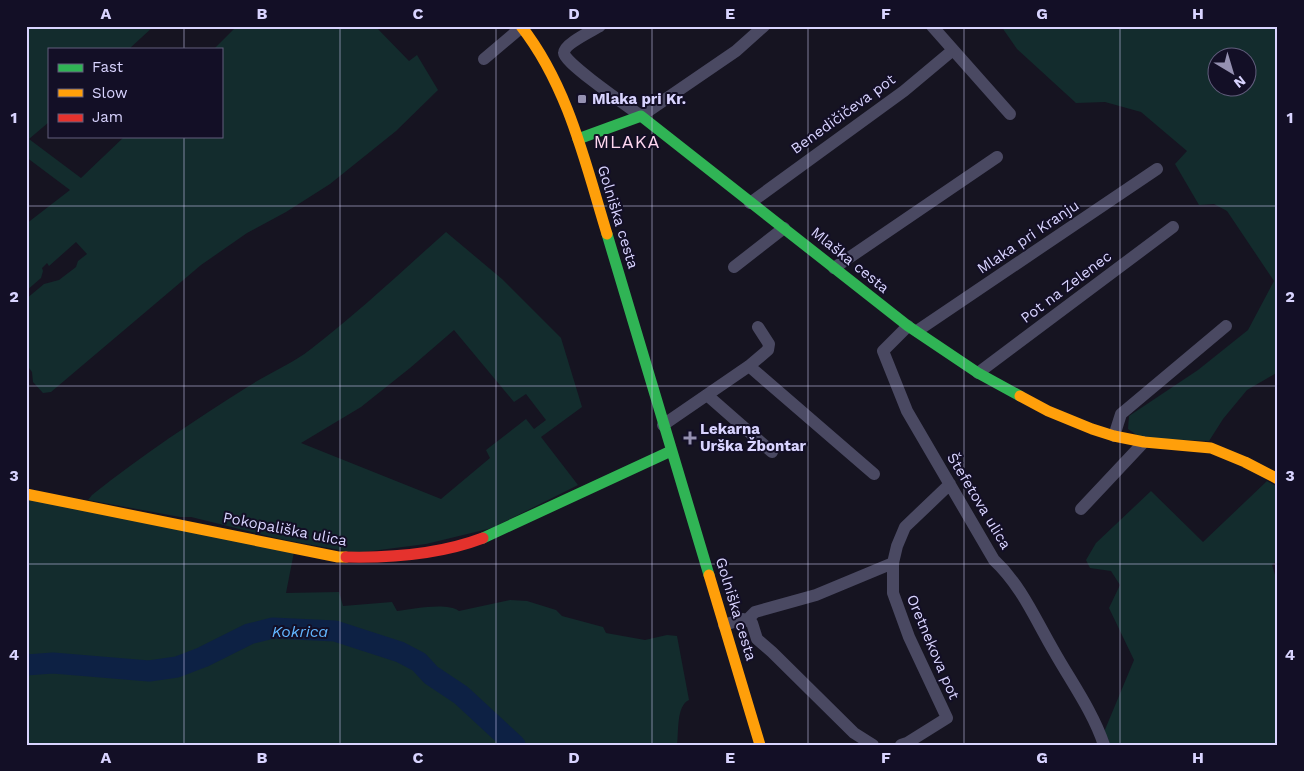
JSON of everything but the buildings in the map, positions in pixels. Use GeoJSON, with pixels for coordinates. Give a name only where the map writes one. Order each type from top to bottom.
{"type":"FeatureCollection","features":[{"type":"Feature","properties":{"kind":"street"},"geometry":{"type":"LineString","coordinates":[[600,26],[567,46],[563,52],[564,56],[574,66],[641,116]]}},
{"type":"Feature","properties":{"kind":"street"},"geometry":{"type":"LineString","coordinates":[[578,139],[641,116],[736,51],[764,26]]}},
{"type":"Feature","properties":{"kind":"street"},"geometry":{"type":"LineString","coordinates":[[932,26],[1010,114]]}},
{"type":"Feature","properties":{"kind":"street","name":"Golniška cesta"},"geometry":{"type":"LineString","coordinates":[[484,59],[522,27],[541,53],[554,77],[578,139],[760,745]]}},
{"type":"Feature","properties":{"kind":"street","name":"Benedičičeva pot"},"geometry":{"type":"LineString","coordinates":[[750,203],[904,91],[953,50]]}},
{"type":"Feature","properties":{"kind":"street","name":"Mlaška cesta"},"geometry":{"type":"LineString","coordinates":[[641,116],[863,292],[912,328],[978,372],[1048,411],[1073,422],[1114,436],[1144,442],[1211,448],[1245,462],[1278,479]]}},
{"type":"Feature","properties":{"kind":"street"},"geometry":{"type":"LineString","coordinates":[[834,268],[997,157]]}},
{"type":"Feature","properties":{"kind":"street","name":"Mlaka pri Kranju"},"geometry":{"type":"LineString","coordinates":[[912,328],[1157,169]]}},
{"type":"Feature","properties":{"kind":"street"},"geometry":{"type":"LineString","coordinates":[[734,267],[784,228]]}},
{"type":"Feature","properties":{"kind":"street","name":"Pot na Zelenec"},"geometry":{"type":"LineString","coordinates":[[978,372],[1173,228]]}},
{"type":"Feature","properties":{"kind":"street"},"geometry":{"type":"LineString","coordinates":[[1114,436],[1121,414],[1226,326]]}},
{"type":"Feature","properties":{"kind":"street"},"geometry":{"type":"LineString","coordinates":[[663,425],[749,366],[768,350],[769,344],[758,328]]}},
{"type":"Feature","properties":{"kind":"street","name":"Štefetova ulica"},"geometry":{"type":"LineString","coordinates":[[912,328],[883,351],[907,411],[994,560],[1005,571],[1029,604],[1093,718],[1104,745]]}},
{"type":"Feature","properties":{"kind":"street"},"geometry":{"type":"LineString","coordinates":[[749,366],[874,474]]}},
{"type":"Feature","properties":{"kind":"street"},"geometry":{"type":"LineString","coordinates":[[707,395],[772,452]]}},
{"type":"Feature","properties":{"kind":"street"},"geometry":{"type":"LineString","coordinates":[[1081,509],[1144,442]]}},
{"type":"Feature","properties":{"kind":"street","name":"Pokopališka ulica"},"geometry":{"type":"LineString","coordinates":[[26,494],[338,557],[378,558],[428,552],[481,539],[671,451]]}},
{"type":"Feature","properties":{"kind":"street","name":"Oretnekova pot"},"geometry":{"type":"LineString","coordinates":[[901,745],[908,743],[947,718],[909,637],[893,593],[892,563],[905,527],[950,484]]}},
{"type":"Feature","properties":{"kind":"street"},"geometry":{"type":"LineString","coordinates":[[747,620],[755,612],[816,596],[892,563]]}},
{"type":"Feature","properties":{"kind":"street"},"geometry":{"type":"LineString","coordinates":[[724,625],[743,619],[747,620],[754,628],[757,639],[854,734],[873,745]]}},
{"type":"Feature","properties":{"kind":"green space"},"geometry":{"type":"Polygon","coordinates":[[[26,26],[154,26],[130,48],[48,48],[48,123],[29,139],[81,178],[123,138],[222,138],[222,48],[215,48],[237,26],[375,26],[409,61],[417,55],[438,90],[396,131],[330,184],[286,212],[247,233],[201,265],[51,392],[43,393],[33,382],[32,372],[26,364],[26,299],[44,284],[59,280],[76,267],[78,261],[87,254],[76,242],[49,266],[47,263],[42,268],[41,278],[26,291],[26,224],[70,190],[26,157],[26,26]]]}},
{"type":"Feature","properties":{"kind":"green space"},"geometry":{"type":"Polygon","coordinates":[[[1001,26],[1278,26],[1278,372],[1247,390],[1223,419],[1209,441],[1141,438],[1128,429],[1129,416],[1198,370],[1248,330],[1274,281],[1227,211],[1214,204],[1199,205],[1175,164],[1187,151],[1141,112],[1105,102],[1076,103],[1017,49],[1001,26]]]}},
{"type":"Feature","properties":{"kind":"green space"},"geometry":{"type":"Polygon","coordinates":[[[446,232],[502,279],[561,338],[582,407],[541,437],[578,485],[492,528],[426,544],[356,553],[280,539],[191,517],[180,517],[88,500],[111,480],[169,438],[249,386],[311,349],[363,306],[446,232]],[[454,330],[361,407],[301,443],[441,499],[490,458],[486,450],[526,419],[534,429],[546,420],[526,394],[514,402],[454,330]]]}},
{"type":"Feature","properties":{"kind":"green space"},"geometry":{"type":"Polygon","coordinates":[[[1267,481],[1278,487],[1278,559],[1272,565],[1275,575],[1278,577],[1278,745],[1111,745],[1104,732],[1134,660],[1109,608],[1120,585],[1111,571],[1090,568],[1086,560],[1096,543],[1151,491],[1203,542],[1267,481]]]}},
{"type":"Feature","properties":{"kind":"green space"},"geometry":{"type":"Polygon","coordinates":[[[26,498],[294,552],[286,593],[339,592],[343,606],[392,602],[397,611],[446,607],[459,611],[510,600],[527,601],[556,610],[562,616],[603,627],[606,633],[645,640],[667,635],[677,636],[689,700],[685,703],[680,713],[677,745],[26,745],[26,668],[45,665],[61,666],[95,674],[101,670],[150,673],[177,672],[198,664],[223,649],[251,637],[269,635],[299,638],[304,636],[346,637],[402,655],[419,666],[430,678],[460,698],[470,710],[475,710],[475,705],[463,690],[430,670],[410,652],[331,623],[308,621],[278,622],[252,628],[215,649],[150,669],[56,661],[26,662],[26,498]]]}},
{"type":"Feature","properties":{"kind":"waterway","name":"Kokrica"},"geometry":{"type":"LineString","coordinates":[[26,665],[53,663],[149,671],[177,667],[203,657],[249,634],[273,628],[335,631],[400,652],[419,662],[431,675],[461,695],[515,745]]}},
{"type":"Feature","properties":{"kind":"traffic: fast"},"geometry":{"type":"LineString","coordinates":[[578,139],[641,116],[908,326],[978,373],[1020,396]]}},
{"type":"Feature","properties":{"kind":"traffic: fast"},"geometry":{"type":"LineString","coordinates":[[607,234],[709,575]]}},
{"type":"Feature","properties":{"kind":"traffic: fast"},"geometry":{"type":"LineString","coordinates":[[483,538],[671,451]]}},
{"type":"Feature","properties":{"kind":"traffic: slow"},"geometry":{"type":"LineString","coordinates":[[521,26],[537,49],[563,99],[583,152],[607,234]]}},
{"type":"Feature","properties":{"kind":"traffic: slow"},"geometry":{"type":"LineString","coordinates":[[1020,396],[1048,411],[1092,429],[1144,442],[1211,448],[1245,462],[1278,479]]}},
{"type":"Feature","properties":{"kind":"traffic: slow"},"geometry":{"type":"LineString","coordinates":[[26,494],[338,557],[346,557]]}},
{"type":"Feature","properties":{"kind":"traffic: slow"},"geometry":{"type":"LineString","coordinates":[[709,575],[760,745]]}},
{"type":"Feature","properties":{"kind":"traffic: jam"},"geometry":{"type":"LineString","coordinates":[[346,557],[416,554],[450,548],[483,538]]}},
{"type":"Feature","properties":{"kind":"place","name":"Mlaka pri Kr."},"geometry":{"type":"Point","coordinates":[582,99]}},
{"type":"Feature","properties":{"kind":"place","name":"Lekarna Urška Žbontar"},"geometry":{"type":"Point","coordinates":[690,438]}},
{"type":"Feature","properties":{"kind":"district","name":"MLAKA"},"geometry":{"type":"Point","coordinates":[627,142]}}]}
